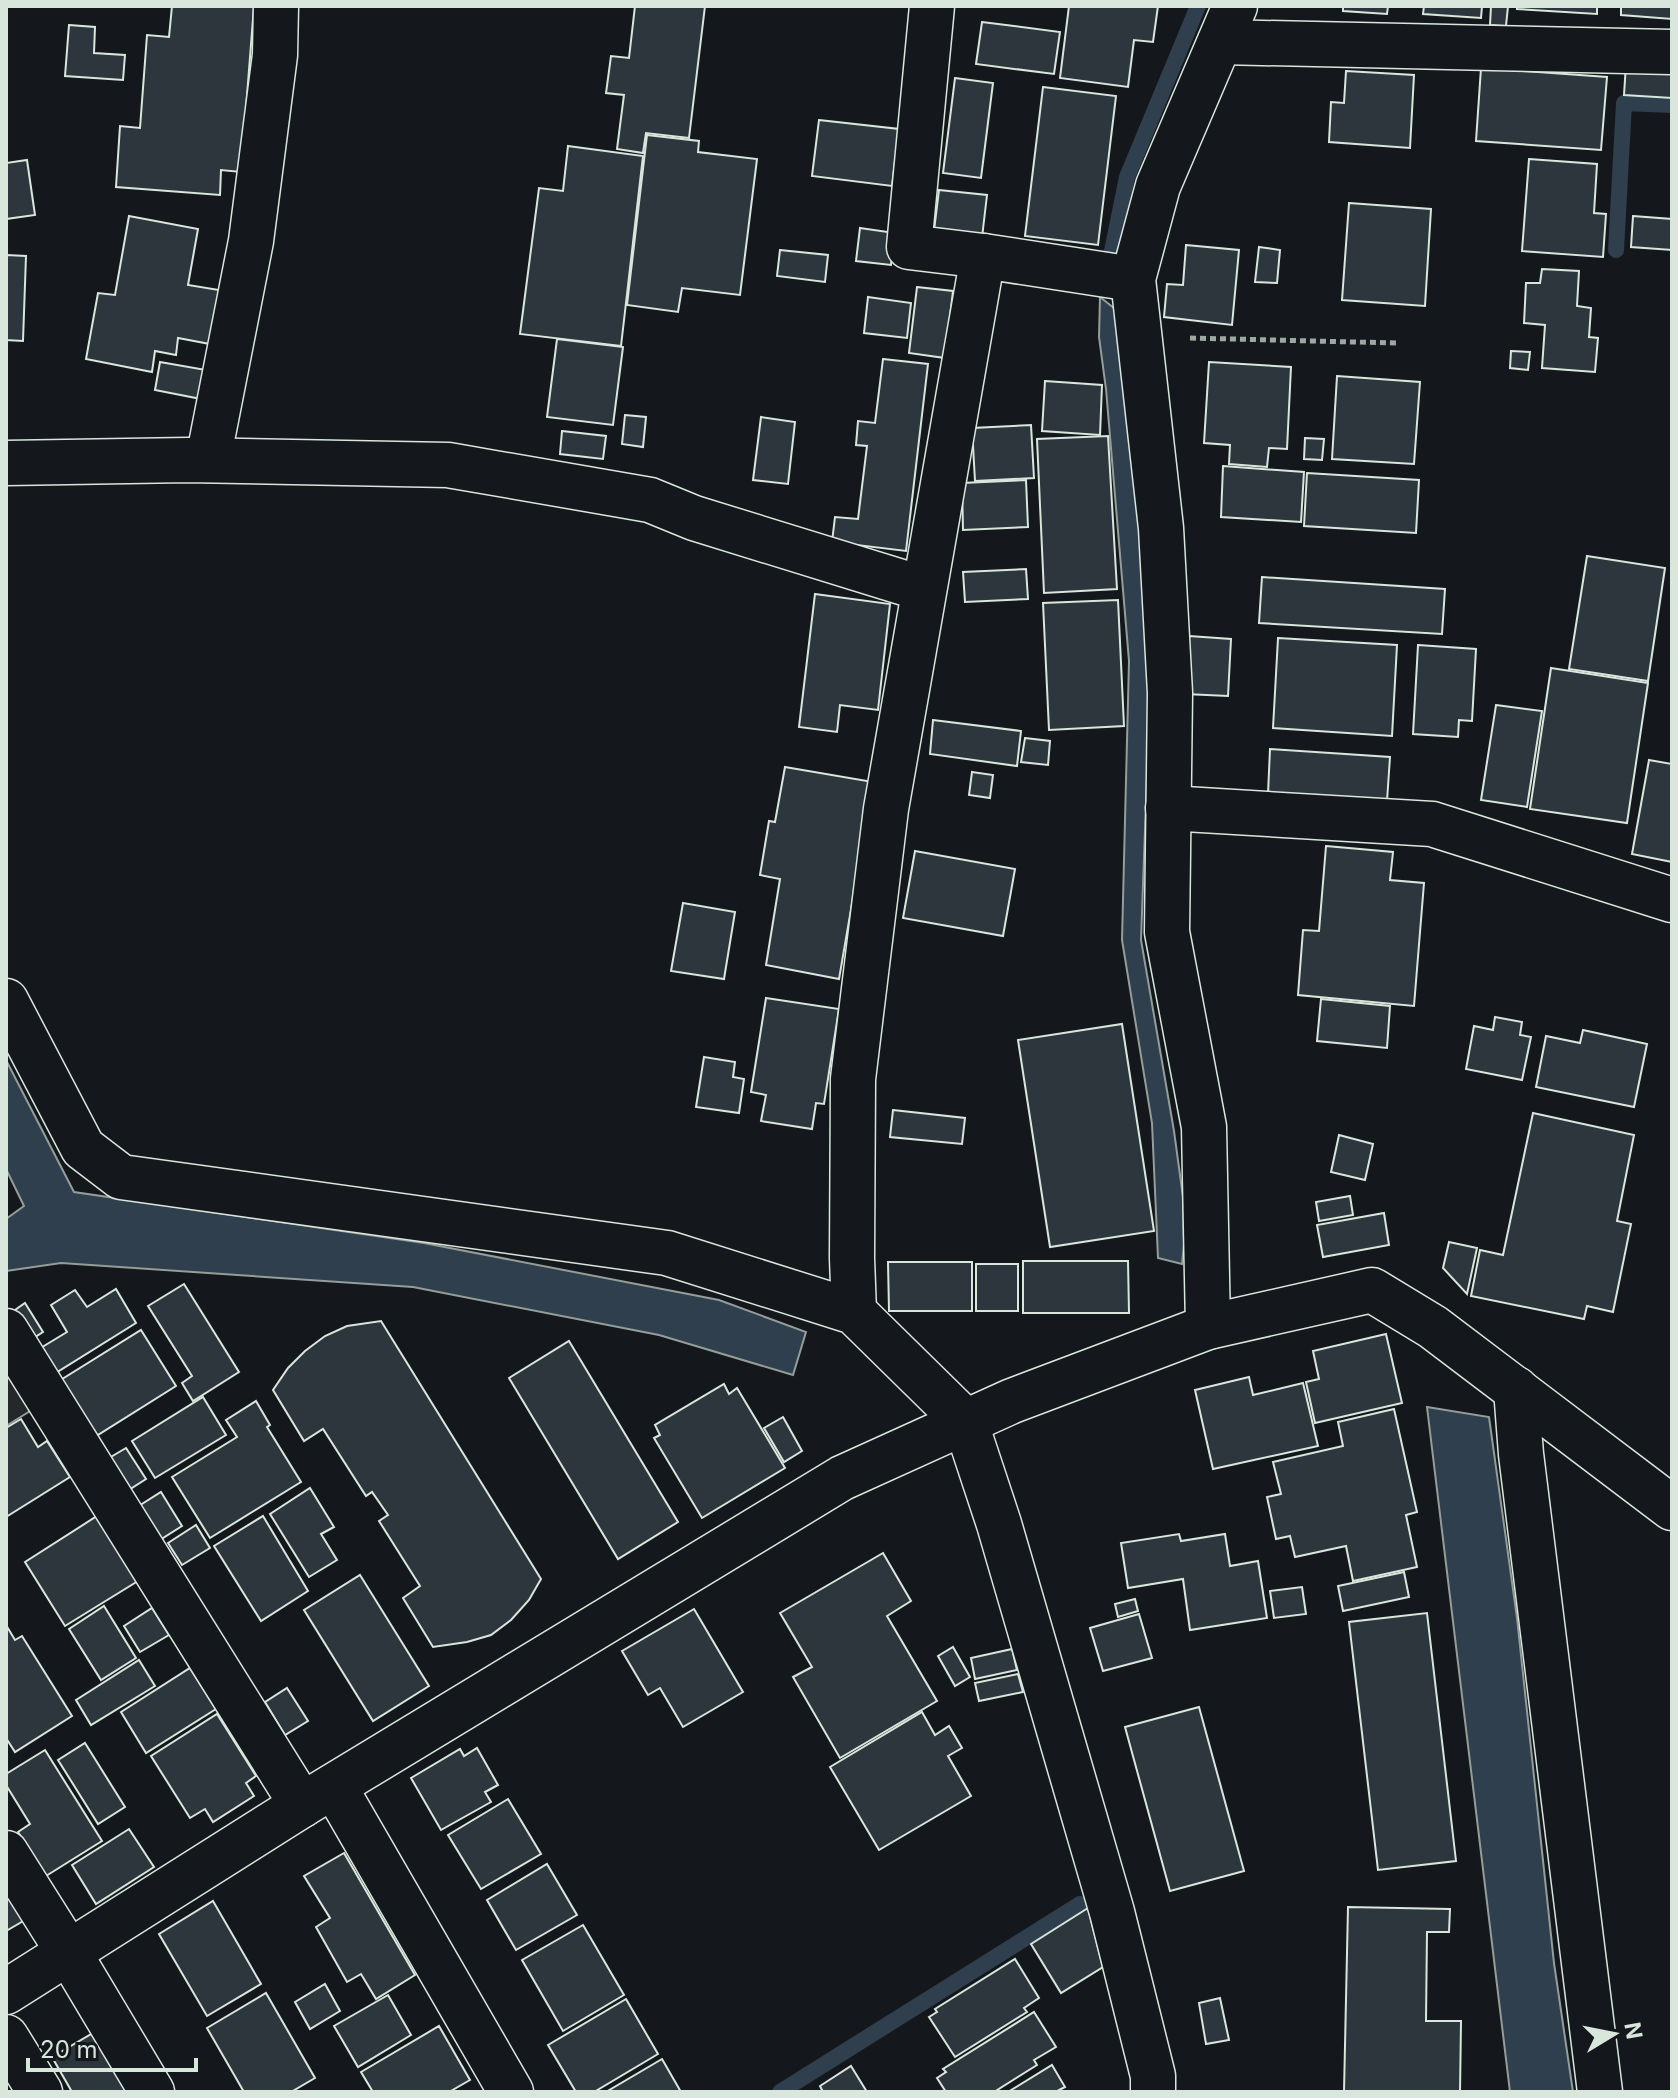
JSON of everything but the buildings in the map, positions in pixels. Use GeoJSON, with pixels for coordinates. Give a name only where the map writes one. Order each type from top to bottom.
{"type":"FeatureCollection","features":[{"type":"Feature","properties":{"kind":"street"},"geometry":{"type":"LineString","coordinates":[[208,460],[251,241],[275,55],[276,6]]}},
{"type":"Feature","properties":{"kind":"street"},"geometry":{"type":"LineString","coordinates":[[932,6],[909,247],[1133,279]]}},
{"type":"Feature","properties":{"kind":"street"},"geometry":{"type":"LineString","coordinates":[[1208,1327],[1204,1127],[1167,932],[1170,693],[1161,528],[1133,279],[1158,186],[1228,24],[1672,52]]}},
{"type":"Feature","properties":{"kind":"street"},"geometry":{"type":"LineString","coordinates":[[854,1312],[853,1079],[886,809],[983,256]]}},
{"type":"Feature","properties":{"kind":"street"},"geometry":{"type":"LineString","coordinates":[[6,463],[208,460],[448,465],[650,500],[694,518],[924,589]]}},
{"type":"Feature","properties":{"kind":"street"},"geometry":{"type":"LineString","coordinates":[[1168,808],[1432,824],[1672,900]]}},
{"type":"Feature","properties":{"kind":"street"},"geometry":{"type":"LineString","coordinates":[[6,1001],[83,1148],[121,1177],[667,1253],[854,1312],[965,1421],[999,1524],[1112,1912],[1153,2076],[1153,2092]]}},
{"type":"Feature","properties":{"kind":"street"},"geometry":{"type":"LineString","coordinates":[[6,1992],[318,1796],[842,1478],[1012,1401],[1208,1327],[1372,1290],[1433,1327],[1672,1508]]}},
{"type":"Feature","properties":{"kind":"street"},"geometry":{"type":"LineString","coordinates":[[6,1331],[318,1796],[511,2092]]}},
{"type":"Feature","properties":{"kind":"street"},"geometry":{"type":"LineString","coordinates":[[1516,1389],[1521,1454],[1600,2092]]}},
{"type":"Feature","properties":{"kind":"street"},"geometry":{"type":"LineString","coordinates":[[6,1853],[152,2092]]}},
{"type":"Feature","properties":{"kind":"street"},"geometry":{"type":"LineString","coordinates":[[6,2037],[40,2092]]}},
{"type":"Feature","properties":{"kind":"path"},"geometry":{"type":"LineString","coordinates":[[1141,337],[1396,343]]}},
{"type":"Feature","properties":{"kind":"shaded area"},"geometry":{"type":"Polygon","coordinates":[[[6,1361],[35,1408],[6,1426],[6,1361]]]}},
{"type":"Feature","properties":{"kind":"water"},"geometry":{"type":"Polygon","coordinates":[[[1100,297],[1119,312],[1142,511],[1150,691],[1141,940],[1183,1197],[1182,1264],[1158,1258],[1152,1123],[1122,940],[1129,661],[1099,337],[1100,297]]]}},
{"type":"Feature","properties":{"kind":"water"},"geometry":{"type":"Polygon","coordinates":[[[6,1060],[74,1192],[424,1243],[719,1300],[806,1332],[793,1375],[659,1335],[413,1287],[61,1263],[6,1271],[6,1219],[24,1206],[6,1169],[6,1060]]]}},
{"type":"Feature","properties":{"kind":"water"},"geometry":{"type":"Polygon","coordinates":[[[1427,1407],[1489,1417],[1517,1618],[1554,1963],[1573,2092],[1510,2092],[1427,1407]]]}},
{"type":"Feature","properties":{"kind":"waterway"},"geometry":{"type":"LineString","coordinates":[[1112,251],[1127,177],[1198,6]]}},
{"type":"Feature","properties":{"kind":"waterway"},"geometry":{"type":"LineString","coordinates":[[1616,250],[1624,103],[1672,105]]}},
{"type":"Feature","properties":{"kind":"waterway"},"geometry":{"type":"LineString","coordinates":[[780,2092],[1080,1904]]}}]}
